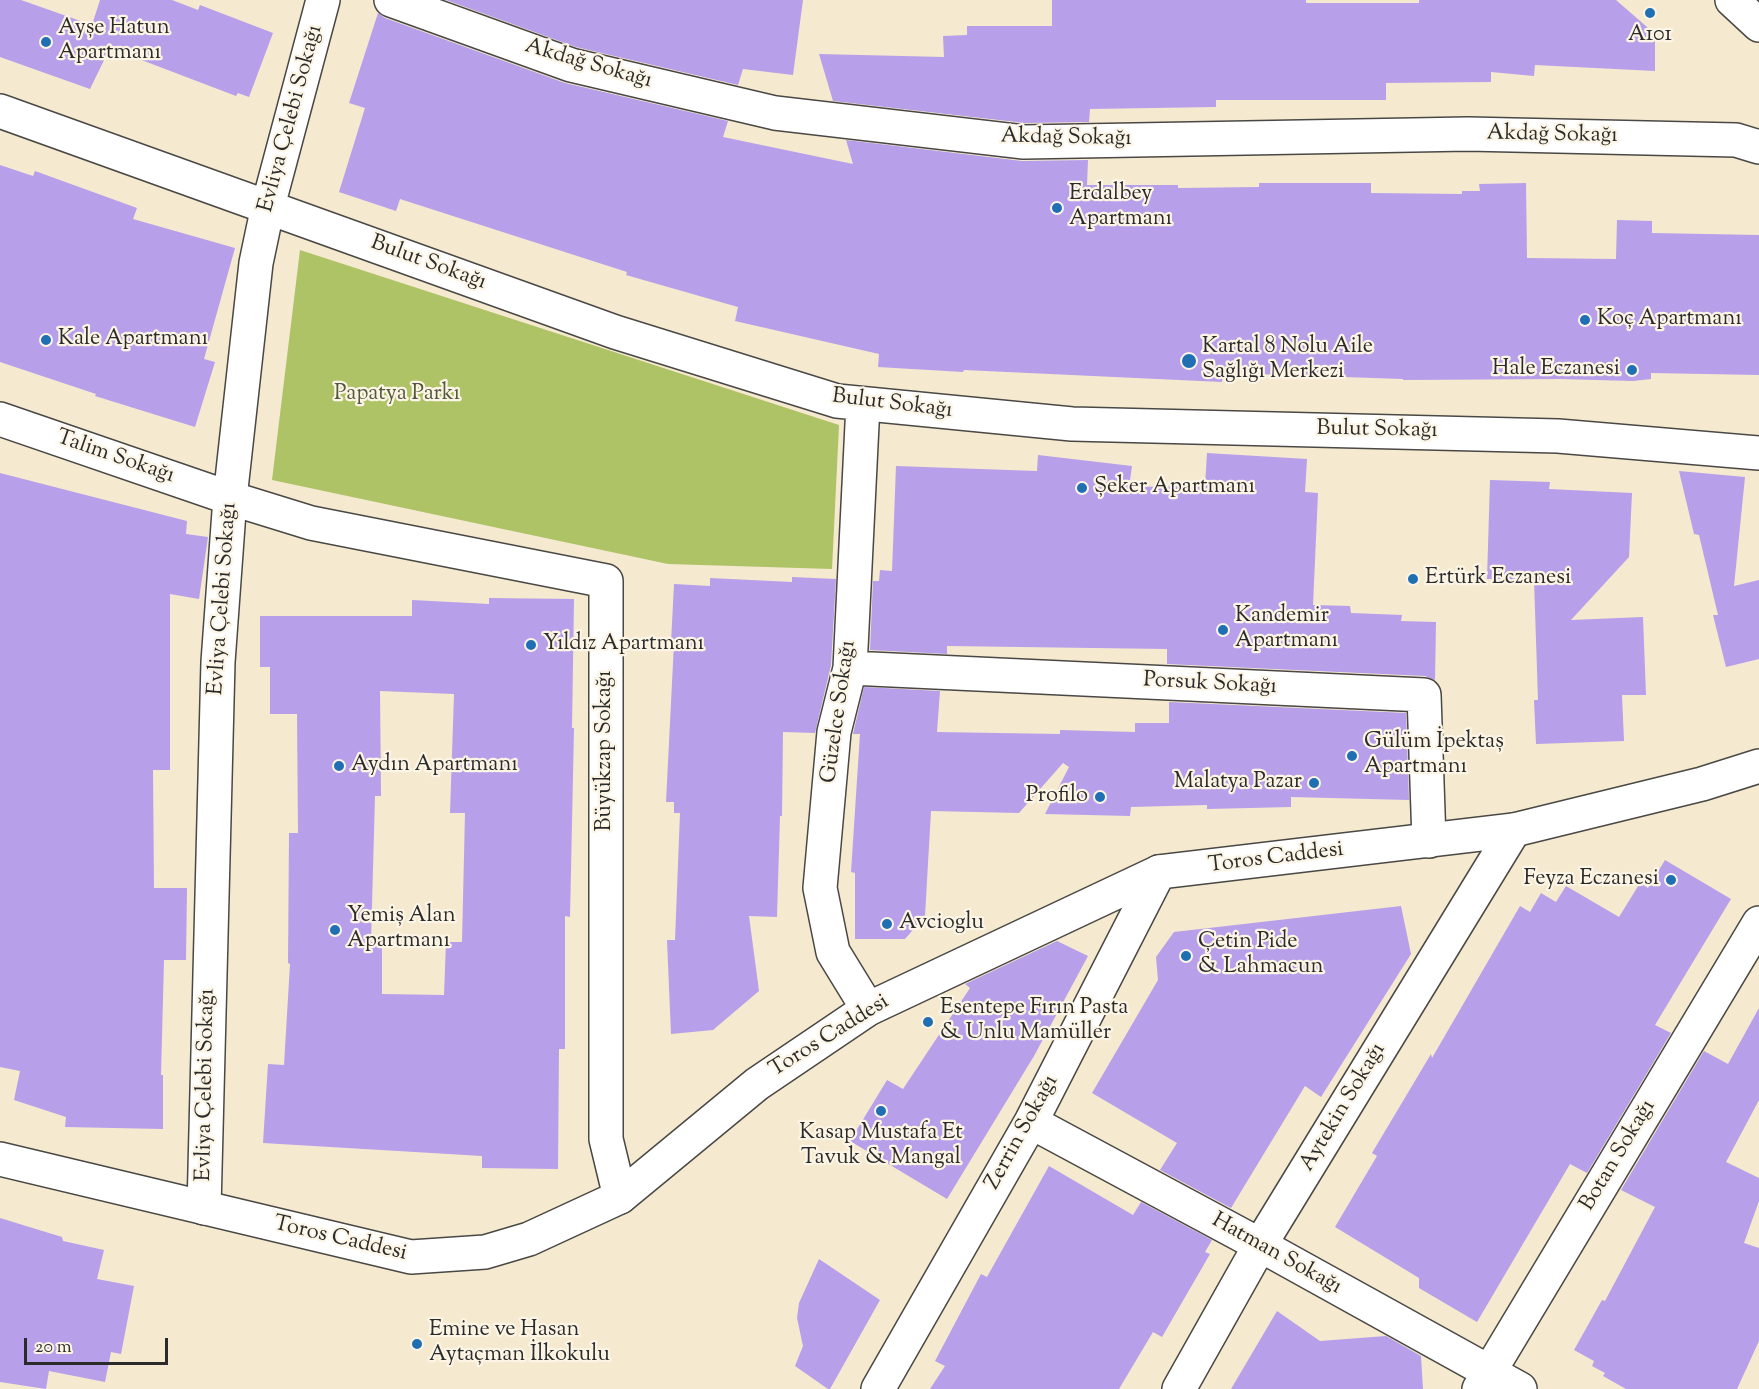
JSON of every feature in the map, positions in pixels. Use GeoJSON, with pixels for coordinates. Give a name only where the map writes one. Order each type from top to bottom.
{"type":"FeatureCollection","features":[{"type":"Feature","properties":{"kind":"street","name":"Evliya Çelebi Sokağı"},"geometry":{"type":"LineString","coordinates":[[204,1208],[218,662],[230,498],[256,263],[268,206],[323,0]]}},
{"type":"Feature","properties":{"kind":"street","name":"Akdağ Sokağı"},"geometry":{"type":"LineString","coordinates":[[391,0],[571,65],[764,110],[1024,142],[1468,134],[1736,140],[1759,147]]}},
{"type":"Feature","properties":{"kind":"street"},"geometry":{"type":"LineString","coordinates":[[1732,0],[1759,25]]}},
{"type":"Feature","properties":{"kind":"street","name":"Bulut Sokağı"},"geometry":{"type":"LineString","coordinates":[[0,111],[615,332],[837,401],[1072,424],[1558,435],[1759,453]]}},
{"type":"Feature","properties":{"kind":"street","name":"Güzelce Sokağı"},"geometry":{"type":"LineString","coordinates":[[863,404],[850,668],[834,732],[820,888],[833,952],[868,1009]]}},
{"type":"Feature","properties":{"kind":"street","name":"Talim Sokağı"},"geometry":{"type":"LineString","coordinates":[[0,419],[230,498]]}},
{"type":"Feature","properties":{"kind":"street","name":"Büyükzap Sokağı"},"geometry":{"type":"LineString","coordinates":[[230,498],[311,523],[606,581],[606,1139],[620,1197]]}},
{"type":"Feature","properties":{"kind":"street","name":"Porsuk Sokağı"},"geometry":{"type":"LineString","coordinates":[[850,668],[1424,695],[1428,841]]}},
{"type":"Feature","properties":{"kind":"street","name":"Toros Caddesi"},"geometry":{"type":"LineString","coordinates":[[0,1159],[411,1257],[485,1252],[529,1239],[620,1197],[757,1084],[868,1009],[1159,872],[1514,830],[1702,784],[1759,766]]}},
{"type":"Feature","properties":{"kind":"street","name":"Aytekin Sokağı"},"geometry":{"type":"LineString","coordinates":[[1179,1389],[1260,1245],[1514,830]]}},
{"type":"Feature","properties":{"kind":"street","name":"Zerrin Sokağı"},"geometry":{"type":"LineString","coordinates":[[878,1389],[1031,1122],[1159,872]]}},
{"type":"Feature","properties":{"kind":"street","name":"Botan Sokağı"},"geometry":{"type":"LineString","coordinates":[[1484,1380],[1759,923]]}},
{"type":"Feature","properties":{"kind":"street","name":"Hatman Sokağı"},"geometry":{"type":"LineString","coordinates":[[1031,1122],[1260,1245],[1484,1380],[1520,1389]]}},
{"type":"Feature","properties":{"kind":"green space","name":"Papatya Parkı"},"geometry":{"type":"Polygon","coordinates":[[[300,250],[839,425],[832,569],[668,564],[272,480],[300,250]]]}},
{"type":"Feature","properties":{"kind":"building"},"geometry":{"type":"Polygon","coordinates":[[[0,0],[21,0],[92,25],[100,0],[172,0],[198,10],[200,5],[273,33],[249,97],[238,93],[236,96],[110,48],[90,89],[0,57],[0,0]]]}},
{"type":"Feature","properties":{"kind":"building"},"geometry":{"type":"Polygon","coordinates":[[[446,0],[803,0],[793,75],[743,69],[738,85],[576,47],[446,0]]]}},
{"type":"Feature","properties":{"kind":"building"},"geometry":{"type":"Polygon","coordinates":[[[1052,0],[1306,0],[1306,3],[1419,3],[1419,0],[1616,0],[1655,34],[1655,71],[1535,65],[1534,76],[1491,72],[1491,82],[1386,83],[1386,100],[1216,100],[1216,107],[1090,109],[1089,122],[1025,123],[833,101],[819,54],[944,57],[943,36],[967,35],[967,26],[1052,26],[1052,0]]]}},
{"type":"Feature","properties":{"kind":"building"},"geometry":{"type":"Polygon","coordinates":[[[378,13],[385,18],[565,83],[728,121],[723,137],[853,164],[846,140],[1022,161],[1088,160],[1087,185],[1178,185],[1178,188],[1259,187],[1259,183],[1371,183],[1371,193],[1462,194],[1462,191],[1480,191],[1479,184],[1526,183],[1527,258],[1616,259],[1617,220],[1652,221],[1652,233],[1759,235],[1759,375],[1651,373],[1651,379],[1633,381],[1403,380],[1223,373],[1222,382],[878,367],[879,354],[735,321],[738,307],[626,275],[627,272],[400,199],[396,211],[339,192],[365,108],[349,103],[378,13]]]}},
{"type":"Feature","properties":{"kind":"building"},"geometry":{"type":"Polygon","coordinates":[[[0,165],[33,176],[35,171],[137,208],[133,219],[235,248],[204,359],[215,362],[195,427],[95,396],[96,394],[0,362],[0,165]]]}},
{"type":"Feature","properties":{"kind":"building"},"geometry":{"type":"Polygon","coordinates":[[[1207,453],[1307,459],[1305,492],[1318,493],[1313,605],[1350,606],[1351,613],[1402,615],[1401,621],[1436,622],[1435,680],[1425,676],[1167,664],[1167,649],[947,646],[947,654],[870,650],[873,581],[879,581],[880,570],[892,571],[896,466],[1037,471],[1038,455],[1132,466],[1129,487],[1205,486],[1207,453]]]}},
{"type":"Feature","properties":{"kind":"building"},"geometry":{"type":"Polygon","coordinates":[[[1679,471],[1745,477],[1734,586],[1759,580],[1759,659],[1726,667],[1713,615],[1718,615],[1699,535],[1694,534],[1679,471]]]}},
{"type":"Feature","properties":{"kind":"building"},"geometry":{"type":"Polygon","coordinates":[[[0,473],[187,521],[186,534],[208,537],[199,599],[170,594],[170,770],[153,770],[154,888],[187,888],[186,960],[164,960],[161,1075],[163,1075],[163,1129],[65,1127],[66,1117],[14,1100],[20,1071],[0,1067],[0,473]]]}},
{"type":"Feature","properties":{"kind":"building"},"geometry":{"type":"Polygon","coordinates":[[[1490,480],[1550,482],[1549,489],[1632,493],[1629,557],[1571,620],[1643,617],[1646,695],[1622,695],[1624,741],[1536,744],[1534,700],[1538,700],[1534,580],[1487,579],[1490,480]]]}},
{"type":"Feature","properties":{"kind":"building"},"geometry":{"type":"Polygon","coordinates":[[[792,577],[836,579],[831,665],[815,733],[783,732],[777,917],[749,916],[759,991],[713,1030],[671,1034],[667,940],[675,940],[680,813],[674,813],[674,802],[666,802],[674,643],[671,643],[674,584],[710,586],[710,578],[792,582],[792,577]]]}},
{"type":"Feature","properties":{"kind":"building"},"geometry":{"type":"Polygon","coordinates":[[[489,598],[574,599],[570,917],[565,916],[565,1049],[559,1049],[558,1169],[482,1168],[482,1156],[263,1143],[268,1064],[284,1065],[290,964],[288,963],[289,833],[298,833],[297,714],[270,714],[270,667],[260,667],[260,616],[412,616],[412,600],[489,604],[489,598]],[[380,691],[381,796],[375,796],[371,942],[382,942],[382,994],[444,995],[446,942],[462,942],[465,813],[450,813],[454,694],[380,691]]]}},
{"type":"Feature","properties":{"kind":"building"},"geometry":{"type":"Polygon","coordinates":[[[864,687],[940,691],[937,732],[1060,734],[1060,730],[1135,732],[1135,723],[1169,723],[1169,702],[1406,713],[1409,800],[1291,797],[1291,807],[1207,809],[1207,805],[1131,807],[1130,816],[1045,814],[1069,767],[1063,763],[1019,813],[931,811],[925,916],[905,939],[855,939],[855,873],[851,872],[860,734],[853,734],[864,687]]]}},
{"type":"Feature","properties":{"kind":"building"},"geometry":{"type":"Polygon","coordinates":[[[1665,860],[1731,899],[1655,1025],[1671,1033],[1587,1173],[1570,1164],[1477,1322],[1419,1288],[1419,1278],[1335,1227],[1377,1156],[1372,1153],[1431,1054],[1432,1058],[1520,906],[1530,912],[1541,893],[1556,902],[1566,886],[1619,917],[1640,883],[1648,888],[1665,860]]]}},
{"type":"Feature","properties":{"kind":"building"},"geometry":{"type":"Polygon","coordinates":[[[1401,906],[1411,954],[1321,1097],[1305,1086],[1231,1208],[1160,1170],[1177,1143],[1092,1093],[1158,980],[1156,957],[1174,932],[1401,906]]]}},
{"type":"Feature","properties":{"kind":"building"},"geometry":{"type":"Polygon","coordinates":[[[1057,941],[1088,956],[1034,1056],[947,1199],[850,1141],[887,1080],[903,1089],[970,988],[965,984],[1057,941]]]}},
{"type":"Feature","properties":{"kind":"building"},"geometry":{"type":"Polygon","coordinates":[[[1759,1008],[1759,1100],[1726,1162],[1759,1178],[1759,1201],[1744,1243],[1759,1248],[1759,1341],[1737,1389],[1626,1389],[1603,1376],[1605,1373],[1592,1366],[1594,1361],[1574,1350],[1602,1300],[1605,1301],[1655,1207],[1621,1190],[1704,1051],[1728,1064],[1759,1008]]]}},
{"type":"Feature","properties":{"kind":"building"},"geometry":{"type":"Polygon","coordinates":[[[1049,1166],[1133,1215],[1141,1202],[1212,1240],[1205,1252],[1210,1254],[1162,1337],[1153,1332],[1119,1389],[930,1389],[945,1366],[935,1361],[981,1274],[987,1277],[1049,1166]]]}},
{"type":"Feature","properties":{"kind":"building"},"geometry":{"type":"Polygon","coordinates":[[[0,1218],[62,1237],[63,1241],[104,1250],[97,1279],[134,1286],[121,1354],[111,1352],[105,1382],[49,1371],[46,1389],[0,1382],[0,1218]]]}},
{"type":"Feature","properties":{"kind":"building"},"geometry":{"type":"Polygon","coordinates":[[[819,1259],[880,1300],[830,1389],[795,1366],[803,1346],[797,1318],[799,1303],[819,1259]]]}},
{"type":"Feature","properties":{"kind":"building"},"geometry":{"type":"Polygon","coordinates":[[[1277,1311],[1320,1341],[1386,1336],[1421,1356],[1423,1389],[1231,1389],[1277,1311]]]}},
{"type":"Feature","properties":{"kind":"place","name":"A101"},"geometry":{"type":"Point","coordinates":[1650,13]}},
{"type":"Feature","properties":{"kind":"place","name":"Ayşe Hatun Apartmanı"},"geometry":{"type":"Point","coordinates":[46,42]}},
{"type":"Feature","properties":{"kind":"place","name":"Erdalbey Apartmanı"},"geometry":{"type":"Point","coordinates":[1057,208]}},
{"type":"Feature","properties":{"kind":"place","name":"Koç Apartmanı"},"geometry":{"type":"Point","coordinates":[1585,320]}},
{"type":"Feature","properties":{"kind":"place","name":"Kale Apartmanı"},"geometry":{"type":"Point","coordinates":[46,340]}},
{"type":"Feature","properties":{"kind":"place","name":"Kartal 8 Nolu Aile Sağlığı Merkezi"},"geometry":{"type":"Point","coordinates":[1189,361]}},
{"type":"Feature","properties":{"kind":"place","name":"Hale Eczanesi"},"geometry":{"type":"Point","coordinates":[1632,370]}},
{"type":"Feature","properties":{"kind":"place","name":"Şeker Apartmanı"},"geometry":{"type":"Point","coordinates":[1082,488]}},
{"type":"Feature","properties":{"kind":"place","name":"Ertürk Eczanesi"},"geometry":{"type":"Point","coordinates":[1413,579]}},
{"type":"Feature","properties":{"kind":"place","name":"Kandemir Apartmanı"},"geometry":{"type":"Point","coordinates":[1223,630]}},
{"type":"Feature","properties":{"kind":"place","name":"Yıldız Apartmanı"},"geometry":{"type":"Point","coordinates":[531,645]}},
{"type":"Feature","properties":{"kind":"place","name":"Gülüm İpektaş Apartmanı"},"geometry":{"type":"Point","coordinates":[1352,756]}},
{"type":"Feature","properties":{"kind":"place","name":"Aydın Apartmanı"},"geometry":{"type":"Point","coordinates":[339,766]}},
{"type":"Feature","properties":{"kind":"place","name":"Malatya Pazar"},"geometry":{"type":"Point","coordinates":[1314,783]}},
{"type":"Feature","properties":{"kind":"place","name":"Profilo"},"geometry":{"type":"Point","coordinates":[1100,797]}},
{"type":"Feature","properties":{"kind":"place","name":"Feyza Eczanesi"},"geometry":{"type":"Point","coordinates":[1671,880]}},
{"type":"Feature","properties":{"kind":"place","name":"Avcioglu"},"geometry":{"type":"Point","coordinates":[887,924]}},
{"type":"Feature","properties":{"kind":"place","name":"Yemiş Alan Apartmanı"},"geometry":{"type":"Point","coordinates":[335,930]}},
{"type":"Feature","properties":{"kind":"place","name":"Çetin Pide & Lahmacun"},"geometry":{"type":"Point","coordinates":[1186,956]}},
{"type":"Feature","properties":{"kind":"place","name":"Esentepe Fırın Pasta & Unlu Mamüller"},"geometry":{"type":"Point","coordinates":[928,1022]}},
{"type":"Feature","properties":{"kind":"place","name":"Kasap Mustafa Et Tavuk & Mangal"},"geometry":{"type":"Point","coordinates":[881,1111]}},
{"type":"Feature","properties":{"kind":"place","name":"Emine ve Hasan Aytaçman İlkokulu"},"geometry":{"type":"Point","coordinates":[417,1344]}}]}
